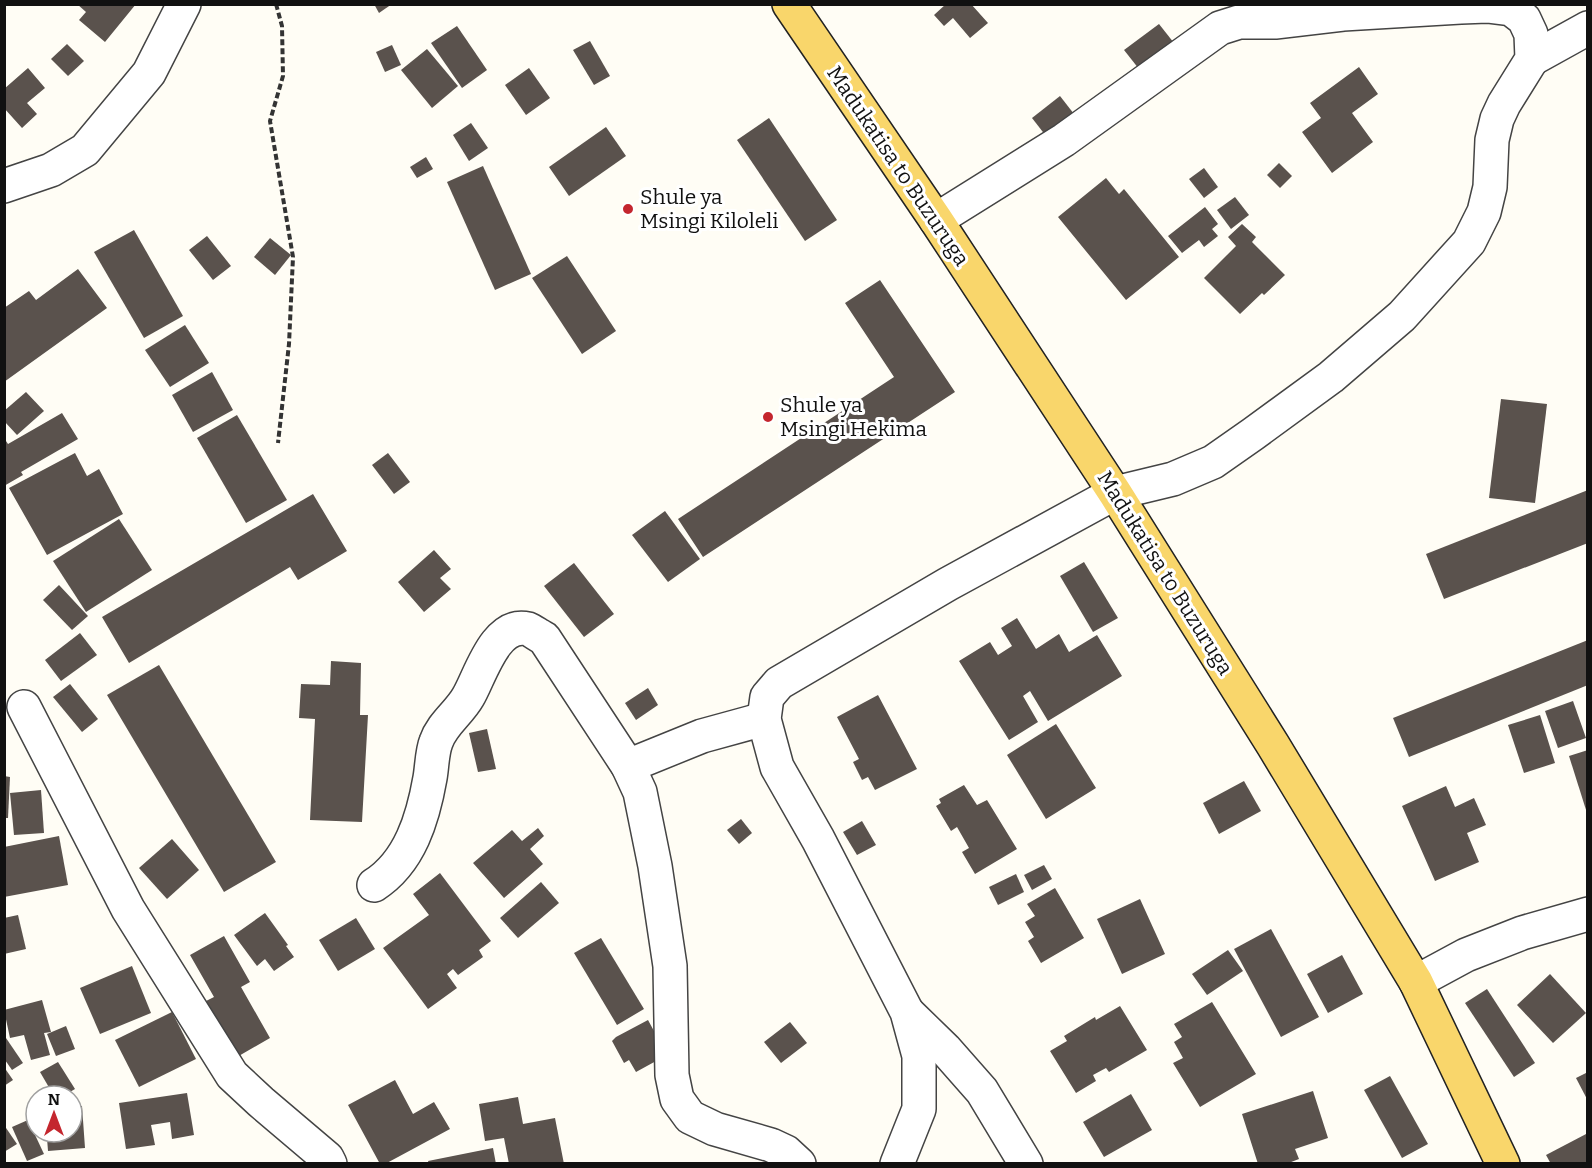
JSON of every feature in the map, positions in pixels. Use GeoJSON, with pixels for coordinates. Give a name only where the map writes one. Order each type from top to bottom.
{"type":"FeatureCollection","features":[{"type":"Feature","properties":{"kind":"main road","name":"Madukatisa to Buzuruga"},"geometry":{"type":"LineString","coordinates":[[789,4],[936,220],[1114,493],[1273,745],[1416,982],[1503,1164]]}},
{"type":"Feature","properties":{"kind":"street"},"geometry":{"type":"LineString","coordinates":[[4,186],[51,170],[85,150],[149,73],[184,4]]}},
{"type":"Feature","properties":{"kind":"street"},"geometry":{"type":"LineString","coordinates":[[936,220],[1064,140],[1220,28],[1239,22],[1275,22],[1343,14],[1487,6],[1510,9],[1524,20],[1531,34],[1532,59]]}},
{"type":"Feature","properties":{"kind":"street"},"geometry":{"type":"LineString","coordinates":[[897,1164],[919,1109],[919,1056],[907,1012],[823,849],[777,767],[764,719],[767,697],[779,683],[948,584],[1114,493],[1173,479],[1212,462],[1331,377],[1402,316],[1469,242],[1484,212],[1490,187],[1492,140],[1497,119],[1504,104],[1532,59],[1587,28]]}},
{"type":"Feature","properties":{"kind":"street"},"geometry":{"type":"LineString","coordinates":[[374,885],[388,876],[399,863],[412,839],[425,808],[435,742],[446,724],[467,700],[493,646],[508,633],[517,630],[527,629],[544,638],[628,766],[640,792],[670,966],[672,1075],[677,1099],[690,1117],[715,1129],[771,1145],[786,1152],[799,1164]]}},
{"type":"Feature","properties":{"kind":"street"},"geometry":{"type":"LineString","coordinates":[[24,707],[128,909],[232,1075],[327,1158],[330,1164]]}},
{"type":"Feature","properties":{"kind":"street"},"geometry":{"type":"LineString","coordinates":[[628,766],[702,736],[764,719]]}},
{"type":"Feature","properties":{"kind":"street"},"geometry":{"type":"LineString","coordinates":[[1416,982],[1466,955],[1522,933],[1587,914]]}},
{"type":"Feature","properties":{"kind":"street"},"geometry":{"type":"LineString","coordinates":[[907,1012],[945,1049],[982,1091],[1026,1164]]}},
{"type":"Feature","properties":{"kind":"path"},"geometry":{"type":"LineString","coordinates":[[276,4],[282,26],[283,76],[270,121],[294,257],[289,344],[278,443]]}},
{"type":"Feature","properties":{"kind":"building"},"geometry":{"type":"Polygon","coordinates":[[[77,4],[136,4],[105,42],[79,20],[86,12],[77,4]]]}},
{"type":"Feature","properties":{"kind":"building"},"geometry":{"type":"Polygon","coordinates":[[[374,4],[392,4],[379,13],[374,4]]]}},
{"type":"Feature","properties":{"kind":"building"},"geometry":{"type":"Polygon","coordinates":[[[946,4],[971,4],[988,23],[970,38],[953,18],[944,26],[934,15],[946,4]]]}},
{"type":"Feature","properties":{"kind":"building"},"geometry":{"type":"Polygon","coordinates":[[[1159,24],[1174,43],[1139,69],[1124,50],[1159,24]]]}},
{"type":"Feature","properties":{"kind":"building"},"geometry":{"type":"Polygon","coordinates":[[[457,26],[487,70],[462,88],[431,43],[457,26]]]}},
{"type":"Feature","properties":{"kind":"building"},"geometry":{"type":"Polygon","coordinates":[[[590,41],[610,76],[594,85],[573,50],[590,41]]]}},
{"type":"Feature","properties":{"kind":"building"},"geometry":{"type":"Polygon","coordinates":[[[67,44],[84,61],[68,76],[51,59],[67,44]]]}},
{"type":"Feature","properties":{"kind":"building"},"geometry":{"type":"Polygon","coordinates":[[[392,45],[401,65],[385,72],[376,52],[392,45]]]}},
{"type":"Feature","properties":{"kind":"building"},"geometry":{"type":"Polygon","coordinates":[[[427,49],[458,86],[432,108],[401,70],[427,49]]]}},
{"type":"Feature","properties":{"kind":"building"},"geometry":{"type":"Polygon","coordinates":[[[1359,67],[1378,94],[1352,113],[1373,142],[1332,173],[1302,132],[1321,118],[1310,103],[1359,67]]]}},
{"type":"Feature","properties":{"kind":"building"},"geometry":{"type":"Polygon","coordinates":[[[28,68],[45,88],[27,103],[37,114],[22,128],[4,108],[4,89],[28,68]]]}},
{"type":"Feature","properties":{"kind":"building"},"geometry":{"type":"Polygon","coordinates":[[[529,68],[550,98],[526,115],[505,85],[529,68]]]}},
{"type":"Feature","properties":{"kind":"building"},"geometry":{"type":"Polygon","coordinates":[[[1060,96],[1074,114],[1046,136],[1032,118],[1060,96]]]}},
{"type":"Feature","properties":{"kind":"building"},"geometry":{"type":"Polygon","coordinates":[[[769,118],[837,220],[805,241],[737,140],[769,118]]]}},
{"type":"Feature","properties":{"kind":"building"},"geometry":{"type":"Polygon","coordinates":[[[471,123],[488,148],[469,161],[453,135],[471,123]]]}},
{"type":"Feature","properties":{"kind":"building"},"geometry":{"type":"Polygon","coordinates":[[[606,127],[626,156],[569,196],[549,167],[606,127]]]}},
{"type":"Feature","properties":{"kind":"building"},"geometry":{"type":"Polygon","coordinates":[[[426,157],[433,169],[417,178],[410,167],[426,157]]]}},
{"type":"Feature","properties":{"kind":"building"},"geometry":{"type":"Polygon","coordinates":[[[1279,163],[1292,176],[1280,188],[1267,175],[1279,163]]]}},
{"type":"Feature","properties":{"kind":"building"},"geometry":{"type":"Polygon","coordinates":[[[483,166],[531,274],[495,290],[447,182],[483,166]]]}},
{"type":"Feature","properties":{"kind":"building"},"geometry":{"type":"Polygon","coordinates":[[[1204,168],[1218,187],[1204,198],[1189,179],[1204,168]]]}},
{"type":"Feature","properties":{"kind":"building"},"geometry":{"type":"Polygon","coordinates":[[[1106,178],[1119,194],[1124,189],[1179,257],[1126,300],[1058,217],[1106,178]]]}},
{"type":"Feature","properties":{"kind":"building"},"geometry":{"type":"Polygon","coordinates":[[[1235,197],[1249,215],[1231,229],[1217,210],[1235,197]]]}},
{"type":"Feature","properties":{"kind":"building"},"geometry":{"type":"Polygon","coordinates":[[[1205,207],[1218,224],[1212,229],[1218,236],[1204,247],[1199,240],[1182,253],[1168,236],[1205,207]]]}},
{"type":"Feature","properties":{"kind":"building"},"geometry":{"type":"Polygon","coordinates":[[[1242,224],[1256,237],[1252,242],[1285,275],[1240,314],[1204,278],[1236,246],[1228,237],[1242,224]]]}},
{"type":"Feature","properties":{"kind":"building"},"geometry":{"type":"Polygon","coordinates":[[[134,230],[183,316],[144,338],[94,252],[134,230]]]}},
{"type":"Feature","properties":{"kind":"building"},"geometry":{"type":"Polygon","coordinates":[[[207,236],[231,266],[213,280],[189,250],[207,236]]]}},
{"type":"Feature","properties":{"kind":"building"},"geometry":{"type":"Polygon","coordinates":[[[270,238],[291,255],[275,275],[254,257],[270,238]]]}},
{"type":"Feature","properties":{"kind":"building"},"geometry":{"type":"Polygon","coordinates":[[[567,256],[616,331],[582,354],[532,278],[567,256]]]}},
{"type":"Feature","properties":{"kind":"building"},"geometry":{"type":"Polygon","coordinates":[[[78,269],[107,308],[4,382],[4,308],[29,291],[36,300],[78,269]]]}},
{"type":"Feature","properties":{"kind":"building"},"geometry":{"type":"Polygon","coordinates":[[[880,280],[955,392],[703,557],[678,519],[894,377],[845,303],[880,280]]]}},
{"type":"Feature","properties":{"kind":"building"},"geometry":{"type":"Polygon","coordinates":[[[185,325],[209,363],[170,387],[145,350],[185,325]]]}},
{"type":"Feature","properties":{"kind":"building"},"geometry":{"type":"Polygon","coordinates":[[[212,372],[233,410],[193,432],[172,395],[212,372]]]}},
{"type":"Feature","properties":{"kind":"building"},"geometry":{"type":"Polygon","coordinates":[[[26,392],[44,411],[17,435],[4,421],[4,411],[26,392]]]}},
{"type":"Feature","properties":{"kind":"building"},"geometry":{"type":"Polygon","coordinates":[[[1501,399],[1547,404],[1535,503],[1489,498],[1501,399]]]}},
{"type":"Feature","properties":{"kind":"building"},"geometry":{"type":"Polygon","coordinates":[[[62,413],[78,439],[21,472],[23,475],[4,486],[4,438],[8,444],[62,413]]]}},
{"type":"Feature","properties":{"kind":"building"},"geometry":{"type":"Polygon","coordinates":[[[237,415],[287,500],[246,523],[197,438],[237,415]]]}},
{"type":"Feature","properties":{"kind":"building"},"geometry":{"type":"Polygon","coordinates":[[[75,453],[87,476],[99,469],[123,514],[47,555],[9,488],[75,453]]]}},
{"type":"Feature","properties":{"kind":"building"},"geometry":{"type":"Polygon","coordinates":[[[388,453],[410,482],[394,494],[372,465],[388,453]]]}},
{"type":"Feature","properties":{"kind":"building"},"geometry":{"type":"Polygon","coordinates":[[[1588,490],[1588,543],[1444,599],[1426,554],[1588,490]]]}},
{"type":"Feature","properties":{"kind":"building"},"geometry":{"type":"Polygon","coordinates":[[[313,494],[347,551],[298,580],[290,567],[129,663],[102,617],[313,494]]]}},
{"type":"Feature","properties":{"kind":"building"},"geometry":{"type":"Polygon","coordinates":[[[665,511],[700,559],[668,582],[632,535],[665,511]]]}},
{"type":"Feature","properties":{"kind":"building"},"geometry":{"type":"Polygon","coordinates":[[[119,519],[152,570],[86,612],[53,561],[119,519]]]}},
{"type":"Feature","properties":{"kind":"building"},"geometry":{"type":"Polygon","coordinates":[[[434,550],[451,569],[440,578],[451,589],[424,612],[398,582],[434,550]]]}},
{"type":"Feature","properties":{"kind":"building"},"geometry":{"type":"Polygon","coordinates":[[[1084,562],[1118,618],[1093,632],[1060,576],[1084,562]]]}},
{"type":"Feature","properties":{"kind":"building"},"geometry":{"type":"Polygon","coordinates":[[[574,563],[614,614],[584,637],[544,586],[574,563]]]}},
{"type":"Feature","properties":{"kind":"building"},"geometry":{"type":"Polygon","coordinates":[[[59,585],[88,616],[72,630],[43,600],[59,585]]]}},
{"type":"Feature","properties":{"kind":"building"},"geometry":{"type":"Polygon","coordinates":[[[1017,618],[1036,649],[1059,634],[1069,652],[1097,635],[1122,676],[1048,721],[1030,691],[1023,696],[1038,722],[1009,740],[959,661],[990,642],[998,655],[1012,646],[1001,628],[1017,618]]]}},
{"type":"Feature","properties":{"kind":"building"},"geometry":{"type":"Polygon","coordinates":[[[80,633],[97,655],[61,681],[45,660],[80,633]]]}},
{"type":"Feature","properties":{"kind":"building"},"geometry":{"type":"Polygon","coordinates":[[[1588,640],[1588,685],[1409,757],[1393,718],[1588,640]]]}},
{"type":"Feature","properties":{"kind":"building"},"geometry":{"type":"Polygon","coordinates":[[[331,661],[361,663],[360,715],[368,715],[362,822],[310,820],[315,719],[299,718],[301,684],[330,685],[331,661]]]}},
{"type":"Feature","properties":{"kind":"building"},"geometry":{"type":"Polygon","coordinates":[[[159,665],[276,862],[224,892],[107,695],[159,665]]]}},
{"type":"Feature","properties":{"kind":"building"},"geometry":{"type":"Polygon","coordinates":[[[70,684],[98,719],[82,732],[53,697],[70,684]]]}},
{"type":"Feature","properties":{"kind":"building"},"geometry":{"type":"Polygon","coordinates":[[[648,688],[658,705],[636,720],[625,703],[648,688]]]}},
{"type":"Feature","properties":{"kind":"building"},"geometry":{"type":"Polygon","coordinates":[[[878,695],[917,769],[875,790],[868,777],[862,780],[853,762],[859,759],[837,717],[878,695]]]}},
{"type":"Feature","properties":{"kind":"building"},"geometry":{"type":"Polygon","coordinates":[[[1573,701],[1586,738],[1558,748],[1545,711],[1573,701]]]}},
{"type":"Feature","properties":{"kind":"building"},"geometry":{"type":"Polygon","coordinates":[[[1540,715],[1555,763],[1524,773],[1508,725],[1540,715]]]}},
{"type":"Feature","properties":{"kind":"building"},"geometry":{"type":"Polygon","coordinates":[[[1056,724],[1096,788],[1046,819],[1007,755],[1056,724]]]}},
{"type":"Feature","properties":{"kind":"building"},"geometry":{"type":"Polygon","coordinates":[[[487,729],[496,769],[478,772],[469,733],[487,729]]]}},
{"type":"Feature","properties":{"kind":"building"},"geometry":{"type":"Polygon","coordinates":[[[1588,750],[1588,813],[1587,813],[1569,756],[1588,750]]]}},
{"type":"Feature","properties":{"kind":"building"},"geometry":{"type":"Polygon","coordinates":[[[4,776],[10,777],[8,818],[4,818],[4,776]]]}},
{"type":"Feature","properties":{"kind":"building"},"geometry":{"type":"Polygon","coordinates":[[[1244,781],[1261,811],[1219,834],[1203,803],[1244,781]]]}},
{"type":"Feature","properties":{"kind":"building"},"geometry":{"type":"Polygon","coordinates":[[[964,785],[977,805],[987,800],[1017,849],[975,874],[962,852],[969,848],[957,827],[951,831],[936,806],[941,803],[939,799],[964,785]]]}},
{"type":"Feature","properties":{"kind":"building"},"geometry":{"type":"Polygon","coordinates":[[[1446,786],[1455,807],[1474,798],[1486,825],[1467,833],[1479,862],[1435,881],[1402,806],[1446,786]]]}},
{"type":"Feature","properties":{"kind":"building"},"geometry":{"type":"Polygon","coordinates":[[[41,790],[44,833],[14,835],[10,793],[41,790]]]}},
{"type":"Feature","properties":{"kind":"building"},"geometry":{"type":"Polygon","coordinates":[[[741,819],[752,833],[739,844],[727,830],[741,819]]]}},
{"type":"Feature","properties":{"kind":"building"},"geometry":{"type":"Polygon","coordinates":[[[862,821],[876,845],[857,855],[843,832],[862,821]]]}},
{"type":"Feature","properties":{"kind":"building"},"geometry":{"type":"Polygon","coordinates":[[[538,828],[544,836],[530,849],[543,864],[504,898],[473,863],[512,830],[522,841],[538,828]]]}},
{"type":"Feature","properties":{"kind":"building"},"geometry":{"type":"Polygon","coordinates":[[[59,836],[68,885],[4,897],[4,847],[59,836]]]}},
{"type":"Feature","properties":{"kind":"building"},"geometry":{"type":"Polygon","coordinates":[[[172,839],[199,870],[167,899],[139,868],[172,839]]]}},
{"type":"Feature","properties":{"kind":"building"},"geometry":{"type":"Polygon","coordinates":[[[1044,865],[1052,879],[1032,890],[1024,875],[1044,865]]]}},
{"type":"Feature","properties":{"kind":"building"},"geometry":{"type":"Polygon","coordinates":[[[440,873],[491,941],[479,950],[483,957],[458,975],[453,969],[447,974],[457,988],[428,1009],[383,948],[429,915],[413,894],[440,873]]]}},
{"type":"Feature","properties":{"kind":"building"},"geometry":{"type":"Polygon","coordinates":[[[1016,874],[1024,892],[998,905],[989,887],[1016,874]]]}},
{"type":"Feature","properties":{"kind":"building"},"geometry":{"type":"Polygon","coordinates":[[[541,882],[559,903],[518,938],[500,918],[541,882]]]}},
{"type":"Feature","properties":{"kind":"building"},"geometry":{"type":"Polygon","coordinates":[[[1055,888],[1084,938],[1041,963],[1028,941],[1034,937],[1025,922],[1035,916],[1027,904],[1055,888]]]}},
{"type":"Feature","properties":{"kind":"building"},"geometry":{"type":"Polygon","coordinates":[[[1140,899],[1165,954],[1122,974],[1097,919],[1140,899]]]}},
{"type":"Feature","properties":{"kind":"building"},"geometry":{"type":"Polygon","coordinates":[[[265,913],[294,957],[274,971],[265,959],[257,966],[234,935],[265,913]]]}},
{"type":"Feature","properties":{"kind":"building"},"geometry":{"type":"Polygon","coordinates":[[[18,915],[26,949],[4,954],[4,918],[18,915]]]}},
{"type":"Feature","properties":{"kind":"building"},"geometry":{"type":"Polygon","coordinates":[[[356,918],[375,949],[338,971],[319,940],[356,918]]]}},
{"type":"Feature","properties":{"kind":"building"},"geometry":{"type":"Polygon","coordinates":[[[1271,929],[1319,1017],[1281,1037],[1234,949],[1271,929]]]}},
{"type":"Feature","properties":{"kind":"building"},"geometry":{"type":"Polygon","coordinates":[[[224,936],[250,982],[241,987],[270,1038],[237,1057],[204,1002],[214,997],[190,955],[224,936]]]}},
{"type":"Feature","properties":{"kind":"building"},"geometry":{"type":"Polygon","coordinates":[[[601,938],[644,1009],[617,1025],[574,953],[601,938]]]}},
{"type":"Feature","properties":{"kind":"building"},"geometry":{"type":"Polygon","coordinates":[[[1228,950],[1243,971],[1207,995],[1192,974],[1228,950]]]}},
{"type":"Feature","properties":{"kind":"building"},"geometry":{"type":"Polygon","coordinates":[[[1342,955],[1363,994],[1328,1013],[1307,974],[1342,955]]]}},
{"type":"Feature","properties":{"kind":"building"},"geometry":{"type":"Polygon","coordinates":[[[132,966],[151,1013],[100,1034],[80,988],[132,966]]]}},
{"type":"Feature","properties":{"kind":"building"},"geometry":{"type":"Polygon","coordinates":[[[1550,974],[1586,1013],[1553,1043],[1517,1005],[1550,974]]]}},
{"type":"Feature","properties":{"kind":"building"},"geometry":{"type":"Polygon","coordinates":[[[1487,989],[1535,1063],[1514,1077],[1465,1003],[1487,989]]]}},
{"type":"Feature","properties":{"kind":"building"},"geometry":{"type":"Polygon","coordinates":[[[42,1000],[51,1032],[44,1033],[50,1055],[31,1060],[24,1035],[10,1038],[4,1010],[42,1000]]]}},
{"type":"Feature","properties":{"kind":"building"},"geometry":{"type":"Polygon","coordinates":[[[1212,1002],[1256,1074],[1200,1107],[1173,1063],[1183,1058],[1174,1042],[1182,1037],[1174,1024],[1212,1002]]]}},
{"type":"Feature","properties":{"kind":"building"},"geometry":{"type":"Polygon","coordinates":[[[1120,1006],[1147,1050],[1109,1072],[1106,1068],[1093,1075],[1096,1081],[1076,1093],[1050,1051],[1067,1041],[1064,1036],[1095,1017],[1096,1020],[1120,1006]]]}},
{"type":"Feature","properties":{"kind":"building"},"geometry":{"type":"Polygon","coordinates":[[[172,1012],[196,1059],[139,1087],[115,1040],[172,1012]]]}},
{"type":"Feature","properties":{"kind":"building"},"geometry":{"type":"Polygon","coordinates":[[[648,1020],[667,1055],[636,1072],[629,1060],[624,1063],[612,1041],[648,1020]]]}},
{"type":"Feature","properties":{"kind":"building"},"geometry":{"type":"Polygon","coordinates":[[[790,1022],[807,1043],[781,1063],[764,1042],[790,1022]]]}},
{"type":"Feature","properties":{"kind":"building"},"geometry":{"type":"Polygon","coordinates":[[[66,1026],[75,1049],[56,1056],[47,1034],[66,1026]]]}},
{"type":"Feature","properties":{"kind":"building"},"geometry":{"type":"Polygon","coordinates":[[[6,1038],[23,1063],[12,1070],[5,1060],[6,1038]]]}},
{"type":"Feature","properties":{"kind":"building"},"geometry":{"type":"Polygon","coordinates":[[[58,1062],[72,1084],[47,1084],[40,1072],[58,1062]]]}},
{"type":"Feature","properties":{"kind":"building"},"geometry":{"type":"Polygon","coordinates":[[[4,1067],[13,1080],[4,1086],[4,1067]]]}},
{"type":"Feature","properties":{"kind":"building"},"geometry":{"type":"Polygon","coordinates":[[[1588,1072],[1588,1101],[1576,1078],[1588,1072]]]}},
{"type":"Feature","properties":{"kind":"building"},"geometry":{"type":"Polygon","coordinates":[[[1390,1076],[1428,1144],[1402,1158],[1364,1090],[1390,1076]]]}},
{"type":"Feature","properties":{"kind":"building"},"geometry":{"type":"Polygon","coordinates":[[[395,1080],[413,1114],[434,1102],[450,1129],[385,1164],[380,1164],[348,1105],[395,1080]]]}},
{"type":"Feature","properties":{"kind":"building"},"geometry":{"type":"Polygon","coordinates":[[[1313,1091],[1328,1138],[1295,1149],[1299,1159],[1286,1164],[1258,1164],[1242,1114],[1313,1091]]]}},
{"type":"Feature","properties":{"kind":"building"},"geometry":{"type":"Polygon","coordinates":[[[187,1093],[194,1135],[172,1139],[170,1122],[151,1125],[155,1145],[126,1149],[119,1103],[187,1093]]]}},
{"type":"Feature","properties":{"kind":"building"},"geometry":{"type":"Polygon","coordinates":[[[1131,1094],[1152,1130],[1104,1157],[1083,1122],[1131,1094]]]}},
{"type":"Feature","properties":{"kind":"building"},"geometry":{"type":"Polygon","coordinates":[[[518,1097],[523,1124],[555,1118],[564,1164],[509,1164],[504,1138],[485,1141],[479,1104],[518,1097]]]}},
{"type":"Feature","properties":{"kind":"building"},"geometry":{"type":"Polygon","coordinates":[[[24,1122],[24,1144],[39,1144],[44,1154],[27,1161],[12,1127],[24,1122]]]}},
{"type":"Feature","properties":{"kind":"building"},"geometry":{"type":"Polygon","coordinates":[[[4,1125],[17,1144],[4,1152],[4,1125]]]}},
{"type":"Feature","properties":{"kind":"building"},"geometry":{"type":"Polygon","coordinates":[[[1588,1133],[1588,1164],[1551,1164],[1546,1155],[1588,1133]]]}},
{"type":"Feature","properties":{"kind":"building"},"geometry":{"type":"Polygon","coordinates":[[[84,1134],[85,1148],[48,1151],[47,1144],[84,1144],[84,1134]]]}},
{"type":"Feature","properties":{"kind":"building"},"geometry":{"type":"Polygon","coordinates":[[[493,1148],[496,1164],[429,1164],[428,1161],[493,1148]]]}},
{"type":"Feature","properties":{"kind":"place","name":"Shule ya Msingi Kiloleli"},"geometry":{"type":"Point","coordinates":[628,209]}},
{"type":"Feature","properties":{"kind":"place","name":"Shule ya Msingi Hekima"},"geometry":{"type":"Point","coordinates":[768,417]}}]}
